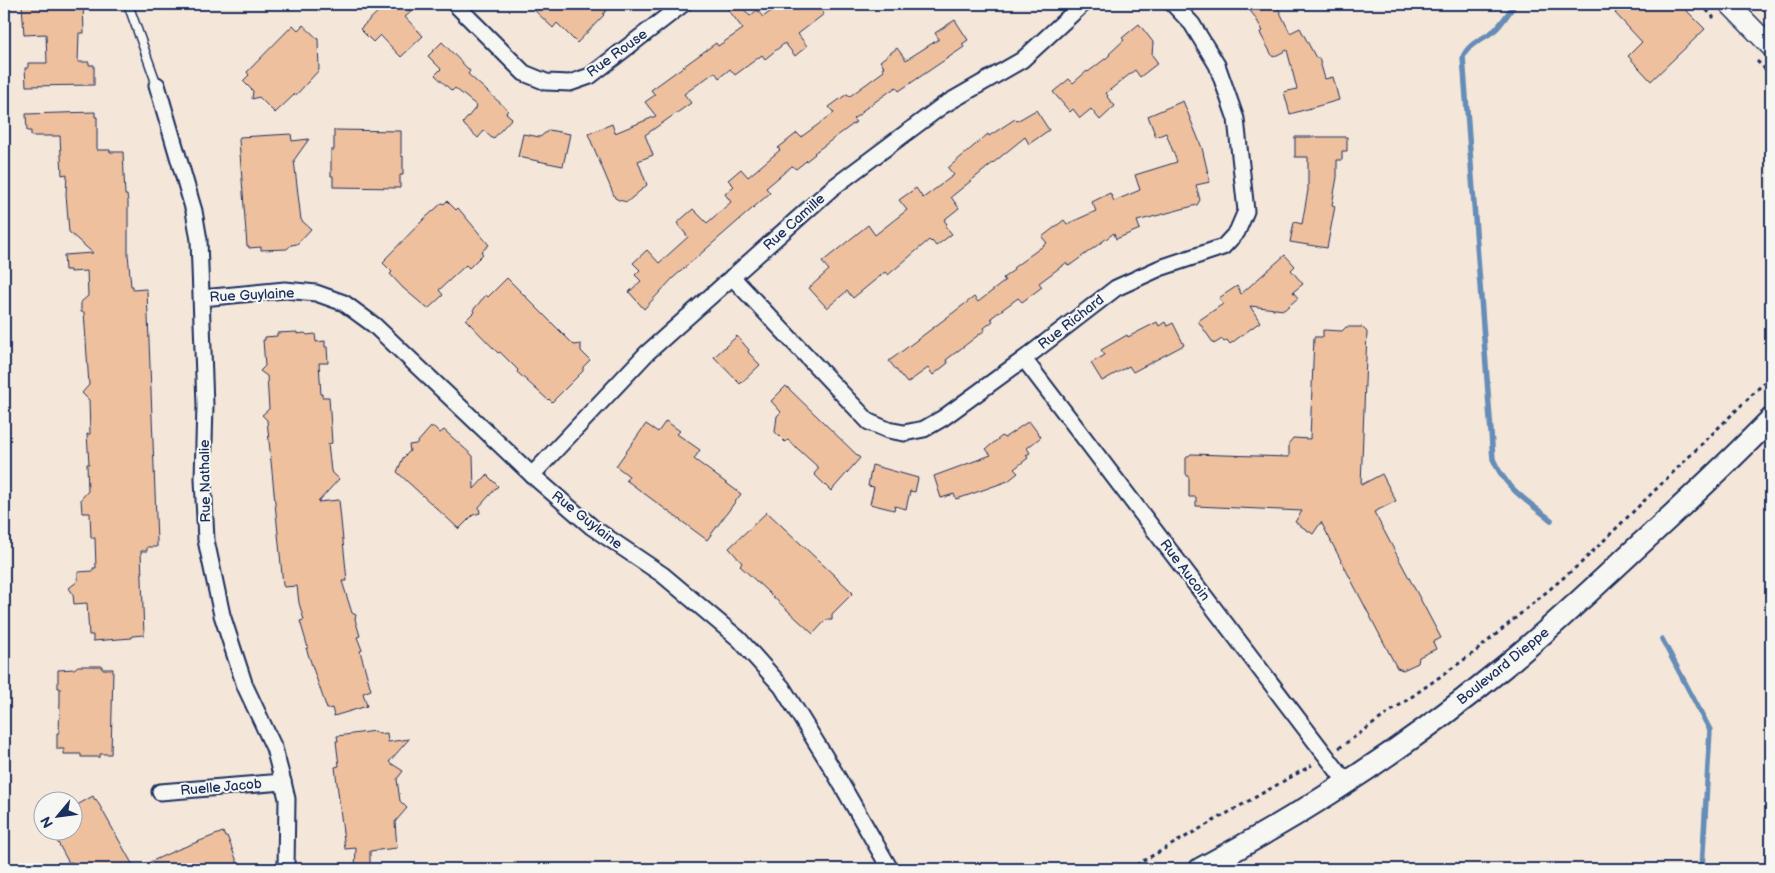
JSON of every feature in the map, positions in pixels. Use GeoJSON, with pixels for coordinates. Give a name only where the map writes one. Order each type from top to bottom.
{"type":"FeatureCollection","features":[{"type":"Feature","properties":{"kind":"main road","name":"Boulevard Dieppe"},"geometry":{"type":"LineString","coordinates":[[1200,869],[1314,803],[1401,746],[1499,671],[1578,602],[1731,460],[1771,419]]}},
{"type":"Feature","properties":{"kind":"street","name":"Rue Rouse"},"geometry":{"type":"LineString","coordinates":[[455,4],[524,73],[546,82],[562,83],[570,83],[590,76],[683,4]]}},
{"type":"Feature","properties":{"kind":"street","name":"Rue Camille"},"geometry":{"type":"LineString","coordinates":[[532,475],[647,353],[831,189],[942,106],[1022,60],[1083,4]]}},
{"type":"Feature","properties":{"kind":"street","name":"Rue Richard"},"geometry":{"type":"LineString","coordinates":[[732,277],[869,422],[888,430],[904,433],[924,429],[943,418],[1116,288],[1160,268],[1223,247],[1237,232],[1246,211],[1236,119],[1217,65],[1192,24],[1173,4]]}},
{"type":"Feature","properties":{"kind":"street"},"geometry":{"type":"LineString","coordinates":[[1729,4],[1771,47]]}},
{"type":"Feature","properties":{"kind":"street","name":"Rue Nathalie"},"geometry":{"type":"LineString","coordinates":[[157,85],[197,226],[202,298],[205,405],[203,479],[206,540],[222,615],[245,686],[274,748],[283,782],[287,799],[286,869]]}},
{"type":"Feature","properties":{"kind":"street","name":"Rue Guylaine"},"geometry":{"type":"LineString","coordinates":[[202,298],[284,290],[316,293],[344,303],[374,325],[532,475],[592,527],[663,575],[745,646],[782,687],[835,773],[890,869]]}},
{"type":"Feature","properties":{"kind":"street","name":"Rue Aucoin"},"geometry":{"type":"LineString","coordinates":[[1024,359],[1346,782]]}},
{"type":"Feature","properties":{"kind":"street","name":"Ruelle Jacob"},"geometry":{"type":"LineString","coordinates":[[160,792],[283,782]]}},
{"type":"Feature","properties":{"kind":"lane"},"geometry":{"type":"LineString","coordinates":[[128,4],[157,85]]}},
{"type":"Feature","properties":{"kind":"path"},"geometry":{"type":"LineString","coordinates":[[1344,745],[1475,652],[1581,563],[1771,376]]}},
{"type":"Feature","properties":{"kind":"path"},"geometry":{"type":"LineString","coordinates":[[1129,869],[1317,762]]}},
{"type":"Feature","properties":{"kind":"building"},"geometry":{"type":"Polygon","coordinates":[[[22,4],[83,4],[84,33],[79,33],[78,62],[89,62],[89,65],[94,65],[94,85],[26,86],[25,68],[28,68],[28,63],[47,63],[46,34],[24,35],[22,4]]]}},
{"type":"Feature","properties":{"kind":"building"},"geometry":{"type":"Polygon","coordinates":[[[386,4],[403,4],[411,12],[405,17],[423,36],[401,57],[380,35],[373,42],[360,29],[386,4]]]}},
{"type":"Feature","properties":{"kind":"building"},"geometry":{"type":"Polygon","coordinates":[[[528,4],[612,4],[577,43],[557,23],[553,28],[528,4]]]}},
{"type":"Feature","properties":{"kind":"building"},"geometry":{"type":"Polygon","coordinates":[[[724,4],[739,4],[750,16],[757,10],[763,17],[781,4],[817,4],[824,14],[798,34],[807,46],[795,56],[785,43],[765,59],[762,55],[735,75],[730,69],[719,78],[715,72],[684,94],[691,103],[645,135],[653,155],[638,161],[647,185],[627,202],[615,198],[588,134],[612,124],[615,133],[656,116],[645,102],[655,95],[651,90],[716,43],[718,46],[743,29],[724,4]]]}},
{"type":"Feature","properties":{"kind":"building"},"geometry":{"type":"Polygon","coordinates":[[[1245,4],[1276,4],[1290,33],[1300,28],[1316,58],[1319,58],[1325,79],[1333,77],[1339,100],[1290,114],[1284,92],[1297,89],[1287,50],[1273,57],[1261,35],[1260,32],[1263,31],[1245,4]]]}},
{"type":"Feature","properties":{"kind":"building"},"geometry":{"type":"Polygon","coordinates":[[[1625,4],[1680,4],[1705,29],[1651,81],[1628,56],[1642,42],[1615,13],[1625,4]]]}},
{"type":"Feature","properties":{"kind":"building"},"geometry":{"type":"Polygon","coordinates":[[[955,20],[968,40],[962,44],[964,47],[899,91],[896,87],[862,111],[853,119],[856,122],[796,169],[792,166],[766,188],[770,193],[673,278],[644,309],[629,292],[641,281],[635,275],[640,270],[633,263],[647,250],[659,263],[688,237],[677,223],[693,209],[707,223],[731,202],[725,194],[734,186],[728,180],[741,169],[748,177],[780,150],[778,148],[797,133],[801,137],[834,113],[829,107],[847,94],[850,96],[884,71],[880,61],[897,48],[906,60],[939,39],[935,33],[955,20]]]}},
{"type":"Feature","properties":{"kind":"building"},"geometry":{"type":"Polygon","coordinates":[[[1139,24],[1153,42],[1152,55],[1158,63],[1140,77],[1135,70],[1106,93],[1115,106],[1100,120],[1091,109],[1080,118],[1073,109],[1070,112],[1053,92],[1069,79],[1073,83],[1110,55],[1124,40],[1122,38],[1139,24]]]}},
{"type":"Feature","properties":{"kind":"building"},"geometry":{"type":"Polygon","coordinates":[[[293,25],[298,30],[303,25],[318,39],[319,70],[296,95],[275,113],[259,97],[252,99],[253,91],[243,81],[249,75],[247,72],[293,25]]]}},
{"type":"Feature","properties":{"kind":"building"},"geometry":{"type":"Polygon","coordinates":[[[442,42],[470,71],[468,74],[508,110],[506,113],[512,118],[493,139],[484,131],[478,138],[465,126],[463,123],[477,106],[455,88],[452,91],[435,75],[441,69],[428,56],[442,42]]]}},
{"type":"Feature","properties":{"kind":"building"},"geometry":{"type":"Polygon","coordinates":[[[1183,101],[1202,148],[1210,182],[1196,185],[1200,200],[1197,205],[1137,221],[1140,229],[1116,239],[1114,233],[1069,266],[1066,263],[1039,283],[1042,287],[1022,302],[1018,298],[991,318],[993,321],[984,328],[985,330],[946,360],[948,363],[933,375],[928,368],[907,383],[889,361],[974,297],[978,302],[1005,281],[1003,278],[1014,270],[1013,268],[1047,243],[1042,237],[1064,220],[1067,224],[1096,211],[1092,202],[1110,193],[1114,201],[1140,190],[1135,175],[1177,162],[1166,133],[1156,137],[1148,116],[1183,101]]]}},
{"type":"Feature","properties":{"kind":"building"},"geometry":{"type":"Polygon","coordinates":[[[1036,110],[1049,130],[1029,144],[1025,137],[951,197],[959,208],[944,220],[947,224],[945,226],[952,234],[936,246],[929,240],[888,275],[885,272],[853,298],[847,291],[827,308],[809,288],[829,270],[822,262],[868,225],[875,235],[907,210],[899,200],[916,188],[923,198],[954,175],[948,168],[988,134],[989,136],[1015,119],[1017,121],[1036,110]]]}},
{"type":"Feature","properties":{"kind":"building"},"geometry":{"type":"Polygon","coordinates":[[[95,112],[95,117],[97,117],[97,150],[123,152],[125,195],[127,195],[128,202],[128,254],[131,286],[133,286],[133,290],[146,289],[147,291],[157,547],[147,547],[147,551],[141,551],[144,635],[132,636],[132,638],[93,641],[93,635],[89,635],[87,603],[74,604],[73,594],[69,588],[78,581],[78,572],[93,571],[93,568],[96,568],[95,538],[91,538],[90,513],[82,513],[81,499],[88,491],[87,434],[90,434],[89,400],[82,393],[89,385],[84,312],[81,312],[81,302],[88,296],[87,271],[70,272],[70,270],[65,270],[64,255],[93,253],[69,232],[66,194],[67,174],[62,175],[60,136],[31,136],[31,131],[27,131],[26,114],[95,112]]]}},
{"type":"Feature","properties":{"kind":"building"},"geometry":{"type":"Polygon","coordinates":[[[334,130],[401,131],[403,175],[400,175],[400,188],[333,187],[331,150],[334,150],[334,130]]]}},
{"type":"Feature","properties":{"kind":"building"},"geometry":{"type":"Polygon","coordinates":[[[549,130],[570,134],[563,166],[518,157],[523,134],[540,137],[549,130]]]}},
{"type":"Feature","properties":{"kind":"building"},"geometry":{"type":"Polygon","coordinates":[[[291,134],[292,141],[309,139],[294,160],[301,220],[311,229],[297,244],[291,245],[287,249],[261,250],[261,247],[249,248],[247,246],[240,137],[291,134]]]}},
{"type":"Feature","properties":{"kind":"building"},"geometry":{"type":"Polygon","coordinates":[[[1295,137],[1347,137],[1347,151],[1342,151],[1342,160],[1337,160],[1337,177],[1332,205],[1335,206],[1327,248],[1290,242],[1294,222],[1302,224],[1308,190],[1308,157],[1295,157],[1295,137]]]}},
{"type":"Feature","properties":{"kind":"building"},"geometry":{"type":"Polygon","coordinates":[[[447,201],[456,210],[458,208],[489,245],[469,268],[466,265],[439,290],[443,295],[428,309],[403,288],[383,263],[424,219],[442,203],[444,204],[447,201]]]}},
{"type":"Feature","properties":{"kind":"building"},"geometry":{"type":"Polygon","coordinates":[[[1285,255],[1295,266],[1291,270],[1303,284],[1293,292],[1298,298],[1284,310],[1250,306],[1260,322],[1230,344],[1227,340],[1224,342],[1222,339],[1214,344],[1198,321],[1223,304],[1219,298],[1237,286],[1241,294],[1285,255]]]}},
{"type":"Feature","properties":{"kind":"building"},"geometry":{"type":"Polygon","coordinates":[[[507,278],[574,345],[581,344],[581,351],[590,360],[583,367],[583,371],[552,402],[517,372],[518,370],[500,352],[498,353],[466,320],[486,295],[488,297],[507,278]]]}},
{"type":"Feature","properties":{"kind":"building"},"geometry":{"type":"Polygon","coordinates":[[[1157,322],[1159,326],[1165,322],[1167,326],[1173,323],[1184,345],[1133,372],[1129,366],[1102,381],[1091,363],[1105,355],[1101,350],[1127,335],[1128,337],[1157,322]]]}},
{"type":"Feature","properties":{"kind":"building"},"geometry":{"type":"Polygon","coordinates":[[[1346,327],[1362,327],[1367,332],[1361,485],[1382,474],[1396,501],[1374,512],[1441,638],[1433,642],[1436,649],[1419,657],[1418,663],[1403,670],[1397,668],[1321,522],[1313,534],[1295,522],[1302,511],[1196,506],[1196,497],[1189,497],[1186,458],[1191,454],[1289,457],[1289,443],[1293,438],[1310,439],[1314,337],[1323,337],[1323,330],[1342,331],[1346,327]]]}},
{"type":"Feature","properties":{"kind":"building"},"geometry":{"type":"Polygon","coordinates":[[[297,332],[297,334],[315,334],[316,342],[325,341],[325,347],[327,347],[328,363],[319,363],[321,395],[322,397],[329,397],[332,443],[328,444],[331,471],[339,479],[318,502],[339,500],[347,581],[342,581],[352,613],[356,615],[355,619],[360,636],[357,637],[362,650],[360,651],[371,690],[363,693],[367,706],[334,716],[332,708],[327,709],[306,648],[308,648],[300,621],[304,620],[297,586],[284,587],[283,585],[267,420],[262,415],[269,409],[267,376],[260,371],[265,366],[263,340],[265,340],[265,337],[277,336],[277,333],[297,332]]]}},
{"type":"Feature","properties":{"kind":"building"},"geometry":{"type":"Polygon","coordinates":[[[737,336],[760,365],[740,384],[714,357],[737,336]]]}},
{"type":"Feature","properties":{"kind":"building"},"geometry":{"type":"Polygon","coordinates":[[[786,386],[860,458],[831,491],[814,474],[819,468],[788,440],[785,442],[775,432],[777,416],[781,412],[771,401],[786,386]]]}},
{"type":"Feature","properties":{"kind":"building"},"geometry":{"type":"Polygon","coordinates":[[[666,421],[680,431],[677,434],[700,450],[694,459],[741,494],[707,540],[626,480],[629,476],[616,466],[646,424],[658,432],[666,421]]]}},
{"type":"Feature","properties":{"kind":"building"},"geometry":{"type":"Polygon","coordinates":[[[1029,421],[1041,437],[1027,448],[1030,453],[1026,455],[1028,458],[1014,469],[1018,473],[1008,481],[963,497],[956,499],[954,494],[941,498],[934,476],[991,455],[986,449],[1002,436],[1004,438],[1029,421]]]}},
{"type":"Feature","properties":{"kind":"building"},"geometry":{"type":"Polygon","coordinates":[[[431,427],[434,427],[440,433],[444,430],[473,456],[474,489],[487,475],[498,486],[479,507],[480,513],[473,515],[459,529],[397,472],[403,458],[410,451],[409,445],[416,444],[431,427]]]}},
{"type":"Feature","properties":{"kind":"building"},"geometry":{"type":"Polygon","coordinates":[[[872,465],[918,478],[915,492],[910,491],[906,509],[895,506],[894,510],[870,504],[874,487],[868,486],[872,465]]]}},
{"type":"Feature","properties":{"kind":"building"},"geometry":{"type":"Polygon","coordinates":[[[767,512],[853,593],[832,614],[832,620],[826,620],[813,634],[740,566],[742,563],[729,548],[767,512]]]}},
{"type":"Feature","properties":{"kind":"building"},"geometry":{"type":"Polygon","coordinates":[[[78,666],[102,666],[102,669],[113,669],[111,754],[100,754],[100,757],[81,757],[81,754],[64,754],[64,749],[57,749],[60,700],[58,670],[74,669],[78,666]]]}},
{"type":"Feature","properties":{"kind":"building"},"geometry":{"type":"Polygon","coordinates":[[[375,731],[379,734],[387,733],[388,742],[409,739],[389,762],[403,771],[397,779],[400,801],[407,808],[395,822],[397,848],[370,851],[370,869],[355,869],[356,848],[345,849],[335,767],[339,766],[336,741],[338,741],[337,736],[375,731]]]}},
{"type":"Feature","properties":{"kind":"building"},"geometry":{"type":"Polygon","coordinates":[[[93,796],[96,799],[135,869],[77,869],[72,862],[69,863],[56,840],[82,840],[82,802],[93,796]]]}},
{"type":"Feature","properties":{"kind":"building"},"geometry":{"type":"Polygon","coordinates":[[[223,832],[225,837],[227,836],[240,869],[135,869],[223,832]]]}},
{"type":"Feature","properties":{"kind":"waterway"},"geometry":{"type":"LineString","coordinates":[[1515,4],[1496,29],[1473,44],[1463,57],[1493,459],[1510,486],[1551,520]]}},
{"type":"Feature","properties":{"kind":"waterway"},"geometry":{"type":"LineString","coordinates":[[1662,639],[1710,730],[1702,869]]}}]}
